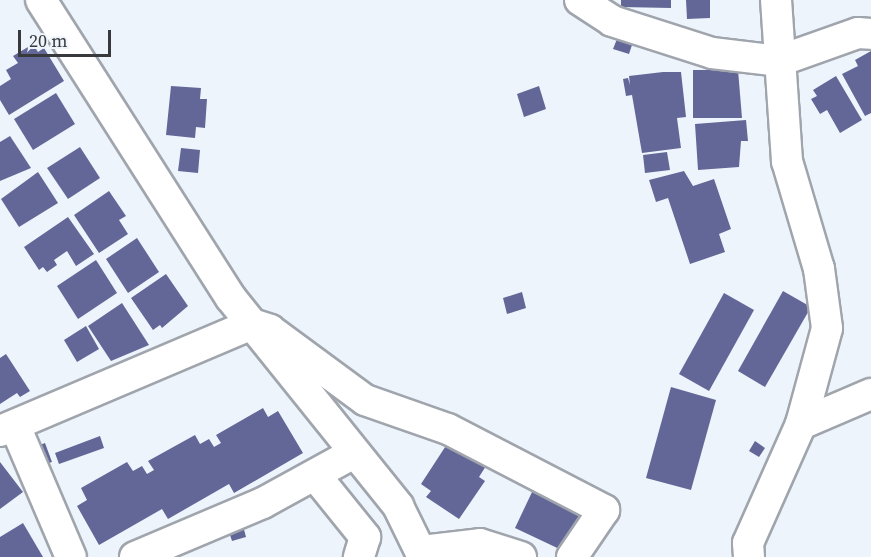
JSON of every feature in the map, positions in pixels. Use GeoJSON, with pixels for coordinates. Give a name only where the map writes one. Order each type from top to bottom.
{"type":"FeatureCollection","features":[{"type":"Feature","properties":{"kind":"street"},"geometry":{"type":"LineString","coordinates":[[41,0],[231,298],[399,506],[422,554],[480,544],[521,557]]}},
{"type":"Feature","properties":{"kind":"street"},"geometry":{"type":"LineString","coordinates":[[580,0],[612,21],[712,53],[779,61],[858,33],[871,34]]}},
{"type":"Feature","properties":{"kind":"street"},"geometry":{"type":"LineString","coordinates":[[749,557],[748,543],[801,424],[827,328],[819,269],[787,161],[776,0]]}},
{"type":"Feature","properties":{"kind":"street"},"geometry":{"type":"LineString","coordinates":[[71,557],[8,428],[252,324],[270,330],[365,400],[448,429],[604,510],[572,557]]}},
{"type":"Feature","properties":{"kind":"street"},"geometry":{"type":"LineString","coordinates":[[801,424],[871,394]]}},
{"type":"Feature","properties":{"kind":"street"},"geometry":{"type":"LineString","coordinates":[[135,557],[263,503],[322,482],[354,453]]}},
{"type":"Feature","properties":{"kind":"street"},"geometry":{"type":"LineString","coordinates":[[322,482],[365,537],[359,557]]}},
{"type":"Feature","properties":{"kind":"building"},"geometry":{"type":"Polygon","coordinates":[[[621,0],[671,0],[671,8],[621,7],[621,0]]]}},
{"type":"Feature","properties":{"kind":"building"},"geometry":{"type":"Polygon","coordinates":[[[686,0],[710,0],[710,18],[687,19],[686,0]]]}},
{"type":"Feature","properties":{"kind":"building"},"geometry":{"type":"Polygon","coordinates":[[[617,39],[632,45],[629,54],[613,49],[617,39]]]}},
{"type":"Feature","properties":{"kind":"building"},"geometry":{"type":"Polygon","coordinates":[[[33,44],[38,52],[44,48],[64,81],[9,115],[0,100],[0,86],[11,79],[6,70],[18,63],[13,56],[33,44]]]}},
{"type":"Feature","properties":{"kind":"building"},"geometry":{"type":"Polygon","coordinates":[[[871,51],[871,113],[865,116],[842,74],[858,66],[855,60],[871,51]]]}},
{"type":"Feature","properties":{"kind":"building"},"geometry":{"type":"Polygon","coordinates":[[[693,70],[738,70],[742,118],[693,118],[693,70]]]}},
{"type":"Feature","properties":{"kind":"building"},"geometry":{"type":"Polygon","coordinates":[[[681,72],[686,117],[677,118],[681,148],[642,153],[632,95],[626,96],[623,79],[628,78],[630,85],[629,76],[681,72]]]}},
{"type":"Feature","properties":{"kind":"building"},"geometry":{"type":"Polygon","coordinates":[[[836,76],[862,120],[840,133],[827,110],[820,114],[811,99],[817,96],[813,90],[836,76]]]}},
{"type":"Feature","properties":{"kind":"building"},"geometry":{"type":"Polygon","coordinates":[[[171,86],[201,88],[200,99],[207,99],[205,128],[196,127],[195,138],[166,135],[171,86]]]}},
{"type":"Feature","properties":{"kind":"building"},"geometry":{"type":"Polygon","coordinates":[[[539,86],[546,109],[524,117],[517,94],[539,86]]]}},
{"type":"Feature","properties":{"kind":"building"},"geometry":{"type":"Polygon","coordinates":[[[56,93],[75,124],[33,150],[14,119],[56,93]]]}},
{"type":"Feature","properties":{"kind":"building"},"geometry":{"type":"Polygon","coordinates":[[[746,120],[748,141],[741,141],[739,167],[698,170],[695,124],[746,120]]]}},
{"type":"Feature","properties":{"kind":"building"},"geometry":{"type":"Polygon","coordinates":[[[10,136],[31,168],[0,181],[0,142],[10,136]]]}},
{"type":"Feature","properties":{"kind":"building"},"geometry":{"type":"Polygon","coordinates":[[[80,147],[100,178],[68,199],[47,168],[80,147]]]}},
{"type":"Feature","properties":{"kind":"building"},"geometry":{"type":"Polygon","coordinates":[[[181,148],[200,150],[198,173],[178,171],[181,148]]]}},
{"type":"Feature","properties":{"kind":"building"},"geometry":{"type":"Polygon","coordinates":[[[667,152],[670,170],[645,173],[643,155],[667,152]]]}},
{"type":"Feature","properties":{"kind":"building"},"geometry":{"type":"Polygon","coordinates":[[[684,171],[693,186],[714,179],[731,229],[719,234],[725,252],[690,264],[668,198],[656,202],[649,180],[684,171]]]}},
{"type":"Feature","properties":{"kind":"building"},"geometry":{"type":"Polygon","coordinates":[[[38,172],[58,203],[19,227],[1,199],[38,172]]]}},
{"type":"Feature","properties":{"kind":"building"},"geometry":{"type":"Polygon","coordinates":[[[109,191],[126,216],[119,220],[128,234],[99,253],[74,215],[109,191]]]}},
{"type":"Feature","properties":{"kind":"building"},"geometry":{"type":"Polygon","coordinates":[[[68,217],[94,254],[76,266],[67,251],[54,260],[57,265],[47,272],[43,267],[39,270],[24,247],[68,217]]]}},
{"type":"Feature","properties":{"kind":"building"},"geometry":{"type":"Polygon","coordinates":[[[137,238],[159,272],[128,293],[106,259],[137,238]]]}},
{"type":"Feature","properties":{"kind":"building"},"geometry":{"type":"Polygon","coordinates":[[[96,260],[117,293],[78,319],[57,286],[96,260]]]}},
{"type":"Feature","properties":{"kind":"building"},"geometry":{"type":"Polygon","coordinates":[[[166,274],[188,306],[162,328],[160,325],[153,330],[131,298],[166,274]]]}},
{"type":"Feature","properties":{"kind":"building"},"geometry":{"type":"Polygon","coordinates":[[[783,291],[811,307],[765,387],[738,371],[783,291]]]}},
{"type":"Feature","properties":{"kind":"building"},"geometry":{"type":"Polygon","coordinates":[[[522,292],[526,308],[507,314],[503,298],[522,292]]]}},
{"type":"Feature","properties":{"kind":"building"},"geometry":{"type":"Polygon","coordinates":[[[724,293],[754,310],[709,391],[679,374],[724,293]]]}},
{"type":"Feature","properties":{"kind":"building"},"geometry":{"type":"Polygon","coordinates":[[[122,303],[149,345],[111,361],[88,326],[122,303]]]}},
{"type":"Feature","properties":{"kind":"building"},"geometry":{"type":"Polygon","coordinates":[[[86,326],[99,349],[77,362],[64,340],[86,326]]]}},
{"type":"Feature","properties":{"kind":"building"},"geometry":{"type":"Polygon","coordinates":[[[6,354],[30,391],[20,397],[17,393],[0,404],[0,358],[6,354]]]}},
{"type":"Feature","properties":{"kind":"building"},"geometry":{"type":"Polygon","coordinates":[[[671,387],[716,400],[691,490],[646,478],[671,387]]]}},
{"type":"Feature","properties":{"kind":"building"},"geometry":{"type":"Polygon","coordinates":[[[263,408],[268,417],[278,411],[303,453],[234,493],[229,484],[168,519],[162,509],[99,545],[77,506],[87,500],[81,488],[127,462],[133,471],[142,466],[147,474],[154,470],[148,461],[195,435],[200,444],[209,439],[214,447],[221,443],[216,435],[263,408]]]}},
{"type":"Feature","properties":{"kind":"building"},"geometry":{"type":"Polygon","coordinates":[[[100,436],[104,448],[59,464],[55,453],[100,436]]]}},
{"type":"Feature","properties":{"kind":"building"},"geometry":{"type":"Polygon","coordinates":[[[449,441],[486,466],[479,477],[485,481],[459,519],[426,497],[431,491],[421,484],[449,441]]]}},
{"type":"Feature","properties":{"kind":"building"},"geometry":{"type":"Polygon","coordinates":[[[755,441],[765,448],[759,457],[749,451],[755,441]]]}},
{"type":"Feature","properties":{"kind":"building"},"geometry":{"type":"Polygon","coordinates":[[[45,443],[52,462],[42,465],[35,447],[45,443]]]}},
{"type":"Feature","properties":{"kind":"building"},"geometry":{"type":"Polygon","coordinates":[[[0,462],[23,492],[0,509],[0,462]]]}},
{"type":"Feature","properties":{"kind":"building"},"geometry":{"type":"Polygon","coordinates":[[[533,490],[588,516],[570,554],[515,528],[533,490]]]}},
{"type":"Feature","properties":{"kind":"building"},"geometry":{"type":"Polygon","coordinates":[[[242,522],[246,537],[232,541],[227,526],[242,522]]]}},
{"type":"Feature","properties":{"kind":"building"},"geometry":{"type":"Polygon","coordinates":[[[23,523],[43,557],[0,557],[0,537],[23,523]]]}}]}
